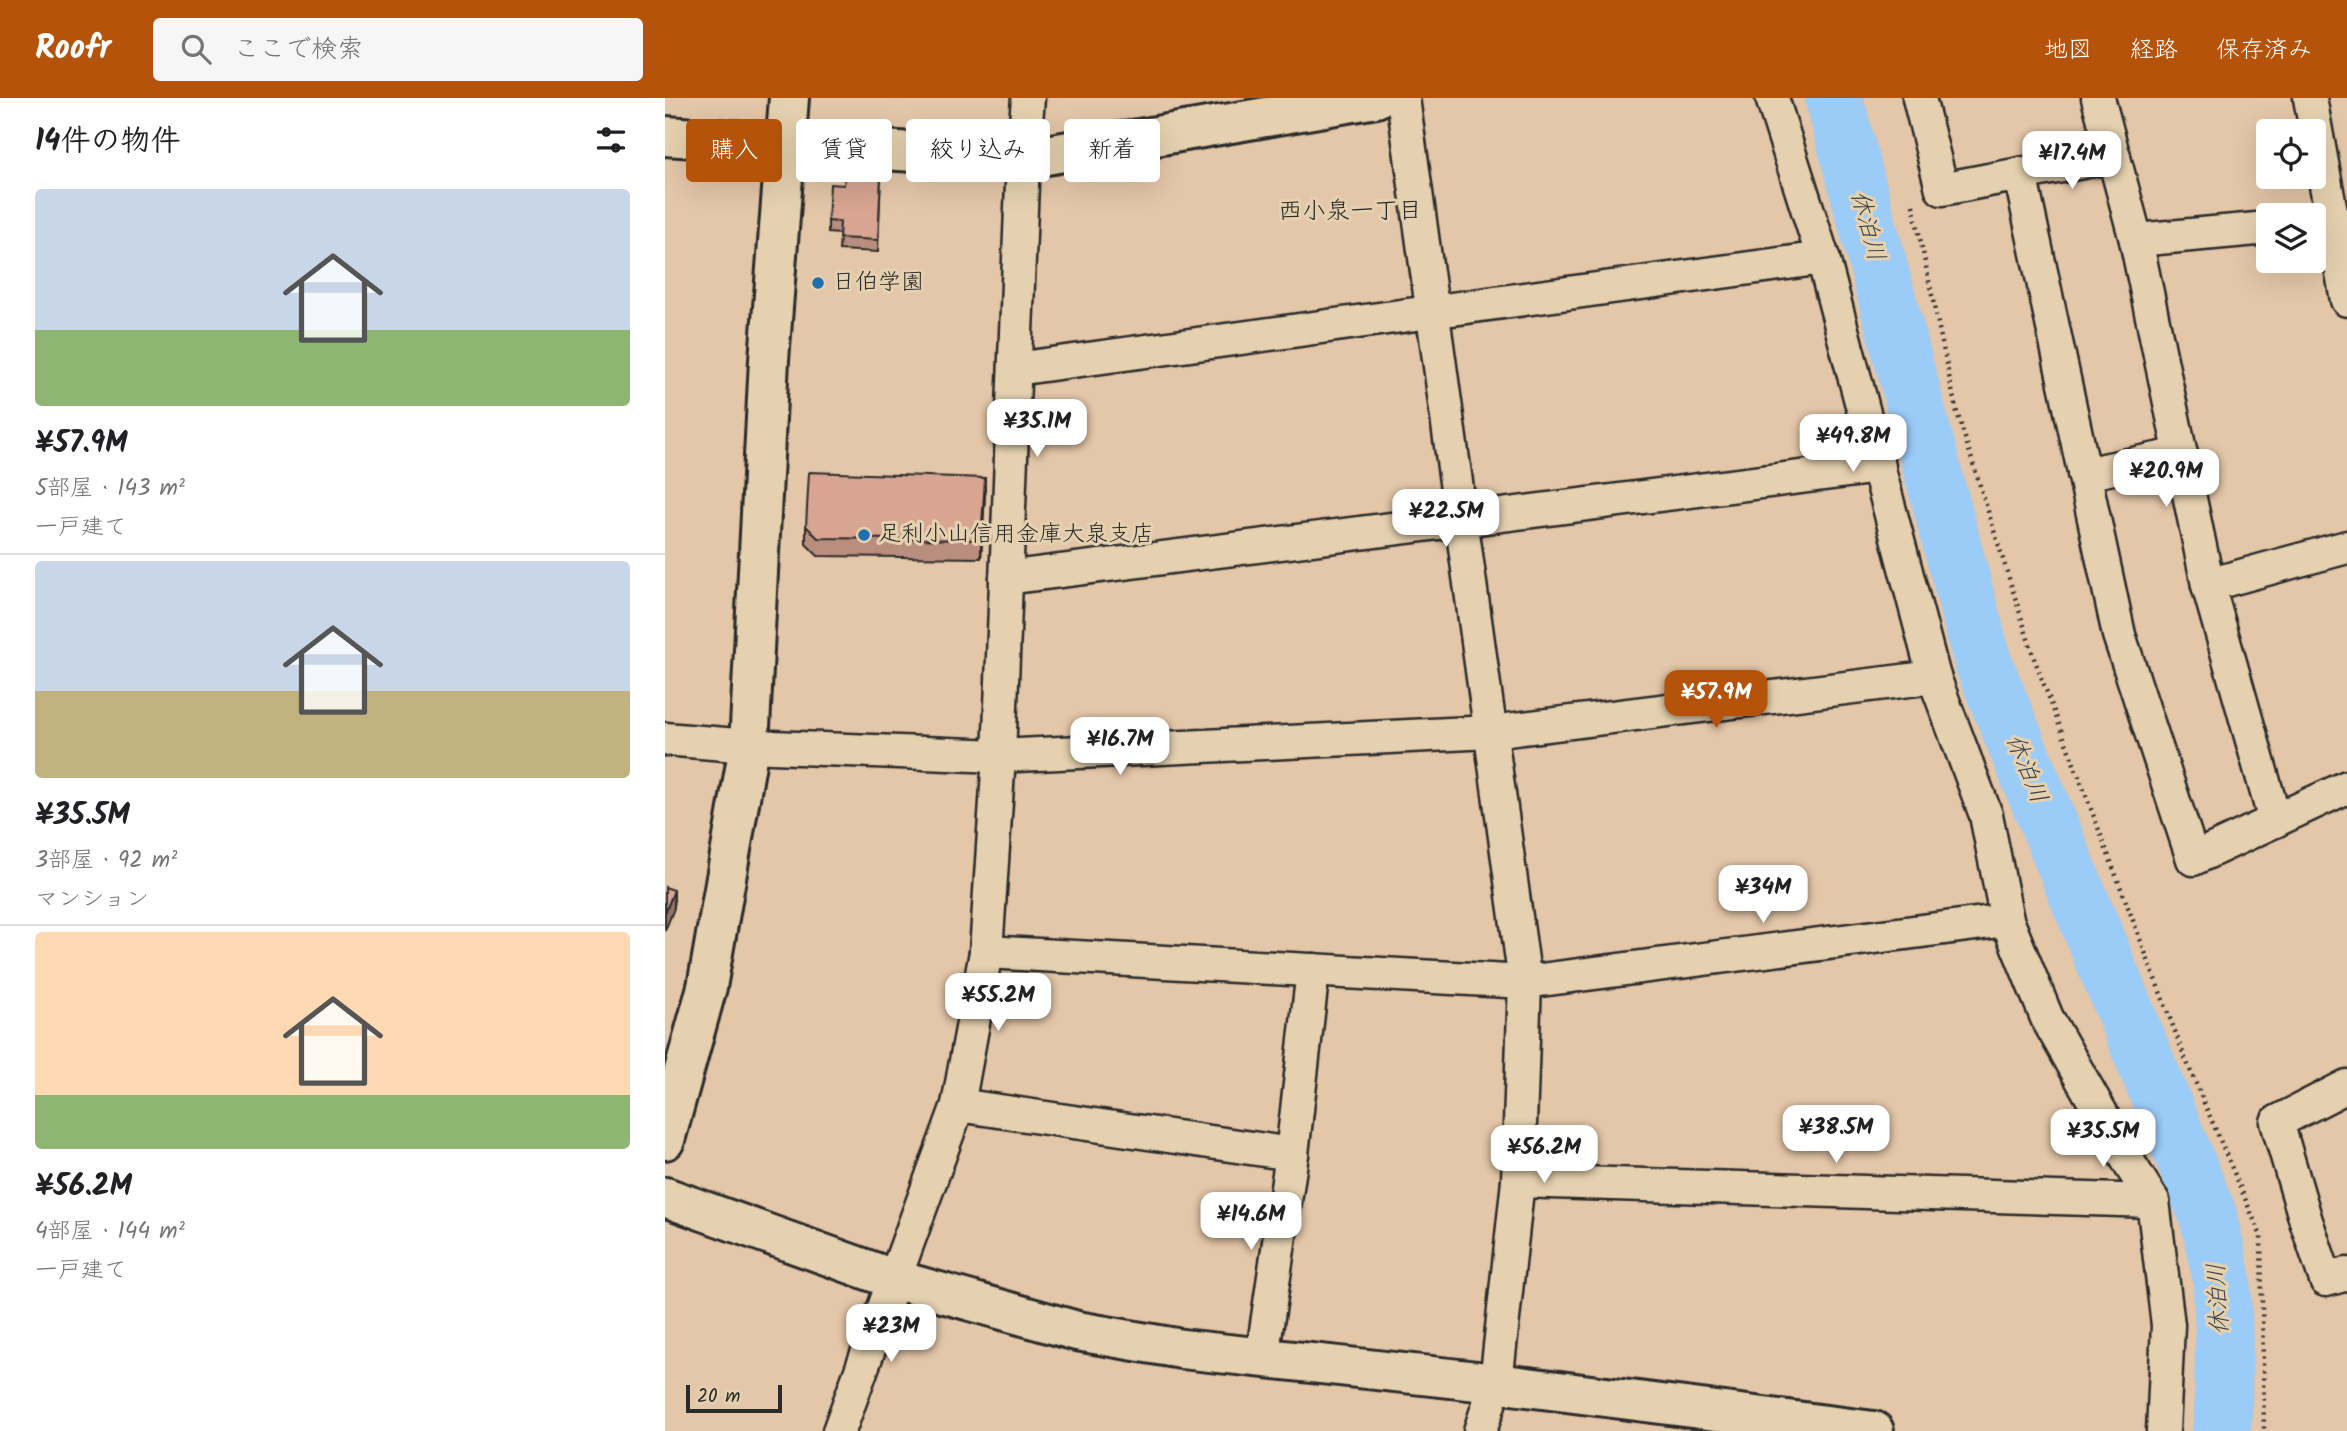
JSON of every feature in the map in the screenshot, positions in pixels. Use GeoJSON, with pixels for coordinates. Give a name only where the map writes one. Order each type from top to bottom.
{"type":"FeatureCollection","features":[{"type":"Feature","properties":{"kind":"street"},"geometry":{"type":"LineString","coordinates":[[665,1140],[708,987],[749,746],[769,360],[789,98]]}},
{"type":"Feature","properties":{"kind":"street"},"geometry":{"type":"LineString","coordinates":[[1026,119],[1028,98]]}},
{"type":"Feature","properties":{"kind":"street"},"geometry":{"type":"LineString","coordinates":[[1050,155],[1376,98]]}},
{"type":"Feature","properties":{"kind":"street"},"geometry":{"type":"LineString","coordinates":[[1403,98],[1525,982],[1518,1181],[1496,1383],[1480,1431]]}},
{"type":"Feature","properties":{"kind":"street"},"geometry":{"type":"LineString","coordinates":[[1772,98],[1823,258],[1934,677],[1986,815],[2007,920],[2047,1018],[2153,1201],[2168,1325],[2163,1431]]}},
{"type":"Feature","properties":{"kind":"street"},"geometry":{"type":"LineString","coordinates":[[1919,98],[1942,189],[2114,156]]}},
{"type":"Feature","properties":{"kind":"street"},"geometry":{"type":"LineString","coordinates":[[2098,98],[2136,240],[2208,585],[2275,821]]}},
{"type":"Feature","properties":{"kind":"street"},"geometry":{"type":"LineString","coordinates":[[2310,98],[2330,223],[2347,300]]}},
{"type":"Feature","properties":{"kind":"street"},"geometry":{"type":"LineString","coordinates":[[665,136],[906,152]]}},
{"type":"Feature","properties":{"kind":"street"},"geometry":{"type":"LineString","coordinates":[[2019,174],[2119,635],[2193,859],[2347,787]]}},
{"type":"Feature","properties":{"kind":"street"},"geometry":{"type":"LineString","coordinates":[[839,1431],[958,1105],[986,951],[999,756],[1022,182]]}},
{"type":"Feature","properties":{"kind":"street"},"geometry":{"type":"LineString","coordinates":[[2136,240],[2256,229]]}},
{"type":"Feature","properties":{"kind":"street"},"geometry":{"type":"LineString","coordinates":[[1015,369],[1823,258]]}},
{"type":"Feature","properties":{"kind":"street"},"geometry":{"type":"LineString","coordinates":[[2084,474],[2181,454]]}},
{"type":"Feature","properties":{"kind":"street"},"geometry":{"type":"LineString","coordinates":[[1006,578],[1879,467]]}},
{"type":"Feature","properties":{"kind":"street"},"geometry":{"type":"LineString","coordinates":[[2208,585],[2347,547]]}},
{"type":"Feature","properties":{"kind":"street"},"geometry":{"type":"LineString","coordinates":[[665,739],[749,746],[999,756],[1491,732],[1934,677]]}},
{"type":"Feature","properties":{"kind":"street"},"geometry":{"type":"LineString","coordinates":[[986,951],[1525,982],[2007,920]]}},
{"type":"Feature","properties":{"kind":"street"},"geometry":{"type":"LineString","coordinates":[[1262,1358],[1292,1154],[1313,970]]}},
{"type":"Feature","properties":{"kind":"street"},"geometry":{"type":"LineString","coordinates":[[2347,1086],[2277,1122],[2326,1280],[2347,1274]]}},
{"type":"Feature","properties":{"kind":"street"},"geometry":{"type":"LineString","coordinates":[[958,1105],[1292,1154]]}},
{"type":"Feature","properties":{"kind":"street"},"geometry":{"type":"LineString","coordinates":[[1518,1181],[2153,1201]]}},
{"type":"Feature","properties":{"kind":"street"},"geometry":{"type":"LineString","coordinates":[[665,1197],[893,1279],[1077,1331],[1182,1349],[1496,1383],[1874,1431]]}},
{"type":"Feature","properties":{"kind":"path"},"geometry":{"type":"LineString","coordinates":[[1910,193],[1955,409],[2034,658],[2185,1058],[2261,1236],[2264,1431]]}},
{"type":"Feature","properties":{"kind":"building"},"geometry":{"type":"Polygon","coordinates":[[[844,182],[881,182],[878,240],[839,238],[840,222],[828,221],[830,184],[844,185],[844,182]]]}},
{"type":"Feature","properties":{"kind":"building"},"geometry":{"type":"Polygon","coordinates":[[[809,472],[985,478],[981,540],[818,538],[806,526],[809,472]]]}},
{"type":"Feature","properties":{"kind":"building"},"geometry":{"type":"Polygon","coordinates":[[[665,887],[674,890],[665,913],[665,887]]]}},
{"type":"Feature","properties":{"kind":"waterway","name":"休泊川"},"geometry":{"type":"LineString","coordinates":[[1834,98],[1983,662],[2208,1215],[2222,1280],[2224,1339],[2221,1431]]}},
{"type":"Feature","properties":{"kind":"place","name":"日伯学園"},"geometry":{"type":"Point","coordinates":[818,283]}},
{"type":"Feature","properties":{"kind":"place","name":"足利小山信用金庫大泉支店"},"geometry":{"type":"Point","coordinates":[864,535]}},
{"type":"Feature","properties":{"kind":"district","name":"西小泉一丁目"},"geometry":{"type":"Point","coordinates":[1350,211]}}]}
